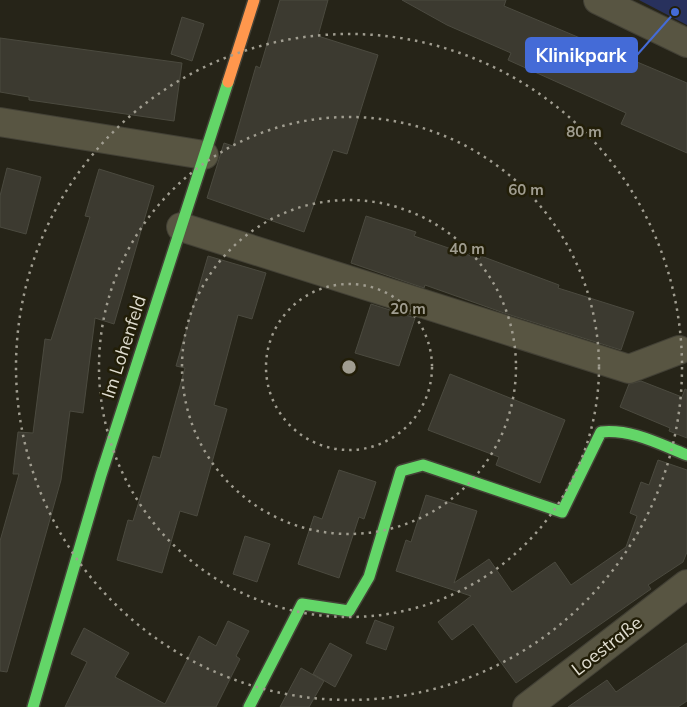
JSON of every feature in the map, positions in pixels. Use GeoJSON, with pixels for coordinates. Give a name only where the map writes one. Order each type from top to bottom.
{"type":"FeatureCollection","features":[{"type":"Feature","properties":{"kind":"street","name":"Im Lohenfeld"},"geometry":{"type":"LineString","coordinates":[[33,707],[101,474],[254,0]]}},
{"type":"Feature","properties":{"kind":"street"},"geometry":{"type":"LineString","coordinates":[[598,0],[687,43]]}},
{"type":"Feature","properties":{"kind":"street"},"geometry":{"type":"LineString","coordinates":[[0,122],[204,156]]}},
{"type":"Feature","properties":{"kind":"street"},"geometry":{"type":"LineString","coordinates":[[181,227],[629,369],[679,350]]}},
{"type":"Feature","properties":{"kind":"street"},"geometry":{"type":"LineString","coordinates":[[249,707],[302,604],[349,611],[369,577],[401,471],[423,465],[562,512],[601,432],[612,430],[625,432],[687,455]]}},
{"type":"Feature","properties":{"kind":"street","name":"Loestraße"},"geometry":{"type":"LineString","coordinates":[[527,707],[687,584]]}},
{"type":"Feature","properties":{"kind":"shaded area"},"geometry":{"type":"Polygon","coordinates":[[[639,0],[687,0],[687,25],[639,0]]]}},
{"type":"Feature","properties":{"kind":"building"},"geometry":{"type":"Polygon","coordinates":[[[280,0],[328,0],[318,36],[378,55],[347,154],[333,150],[304,232],[207,198],[224,143],[233,146],[256,66],[260,68],[280,0]]]}},
{"type":"Feature","properties":{"kind":"building"},"geometry":{"type":"Polygon","coordinates":[[[402,0],[506,0],[504,6],[687,83],[687,153],[621,124],[626,113],[508,60],[511,53],[447,25],[402,0]]]}},
{"type":"Feature","properties":{"kind":"building"},"geometry":{"type":"Polygon","coordinates":[[[182,17],[204,24],[192,61],[171,54],[182,17]]]}},
{"type":"Feature","properties":{"kind":"building"},"geometry":{"type":"Polygon","coordinates":[[[0,38],[182,63],[174,121],[29,100],[29,97],[0,92],[0,38]]]}},
{"type":"Feature","properties":{"kind":"building"},"geometry":{"type":"Polygon","coordinates":[[[7,168],[41,177],[26,234],[0,227],[0,196],[7,168]]]}},
{"type":"Feature","properties":{"kind":"building"},"geometry":{"type":"Polygon","coordinates":[[[99,169],[154,186],[114,324],[95,318],[83,413],[70,411],[61,480],[7,672],[0,671],[0,541],[19,474],[13,474],[18,432],[33,433],[45,339],[51,340],[90,217],[85,216],[99,169]]]}},
{"type":"Feature","properties":{"kind":"building"},"geometry":{"type":"Polygon","coordinates":[[[366,216],[416,232],[414,236],[480,259],[481,256],[559,285],[558,288],[634,312],[621,350],[504,313],[425,285],[424,288],[351,263],[366,216]]]}},
{"type":"Feature","properties":{"kind":"building"},"geometry":{"type":"Polygon","coordinates":[[[208,256],[266,273],[252,319],[238,315],[214,405],[227,409],[197,516],[180,511],[162,573],[117,560],[128,520],[133,521],[153,456],[160,458],[185,368],[176,366],[208,256]]]}},
{"type":"Feature","properties":{"kind":"building"},"geometry":{"type":"Polygon","coordinates":[[[371,304],[415,318],[399,366],[355,353],[371,304]]]}},
{"type":"Feature","properties":{"kind":"building"},"geometry":{"type":"Polygon","coordinates":[[[450,374],[565,420],[540,483],[496,465],[499,457],[428,430],[450,374]]]}},
{"type":"Feature","properties":{"kind":"building"},"geometry":{"type":"Polygon","coordinates":[[[641,381],[682,397],[685,389],[687,390],[687,438],[669,431],[670,428],[620,407],[629,384],[641,381]]]}},
{"type":"Feature","properties":{"kind":"building"},"geometry":{"type":"Polygon","coordinates":[[[658,460],[687,470],[687,552],[683,562],[648,585],[651,589],[516,683],[473,624],[452,640],[438,622],[471,596],[396,571],[406,540],[411,542],[426,495],[477,511],[454,583],[489,559],[512,592],[555,562],[571,585],[626,547],[637,516],[630,513],[641,482],[649,485],[658,460]]]}},
{"type":"Feature","properties":{"kind":"building"},"geometry":{"type":"Polygon","coordinates":[[[339,470],[376,482],[364,519],[359,517],[339,578],[298,564],[314,516],[322,519],[339,470]]]}},
{"type":"Feature","properties":{"kind":"building"},"geometry":{"type":"Polygon","coordinates":[[[245,536],[270,544],[257,582],[233,574],[245,536]]]}},
{"type":"Feature","properties":{"kind":"building"},"geometry":{"type":"Polygon","coordinates":[[[375,620],[394,627],[386,650],[366,643],[375,620]]]}},
{"type":"Feature","properties":{"kind":"building"},"geometry":{"type":"Polygon","coordinates":[[[228,621],[249,631],[236,656],[240,659],[216,707],[65,707],[87,662],[71,654],[84,628],[129,653],[115,677],[165,704],[199,636],[216,646],[228,621]]]}},
{"type":"Feature","properties":{"kind":"building"},"geometry":{"type":"Polygon","coordinates":[[[330,643],[352,655],[335,687],[313,674],[330,643]]]}},
{"type":"Feature","properties":{"kind":"building"},"geometry":{"type":"Polygon","coordinates":[[[687,643],[687,701],[678,707],[568,707],[607,680],[616,692],[687,643]]]}},
{"type":"Feature","properties":{"kind":"building"},"geometry":{"type":"Polygon","coordinates":[[[301,668],[324,681],[309,707],[280,707],[301,668]]]}},
{"type":"Feature","properties":{"kind":"traffic: fast"},"geometry":{"type":"LineString","coordinates":[[33,707],[101,475],[228,82]]}},
{"type":"Feature","properties":{"kind":"traffic: fast"},"geometry":{"type":"LineString","coordinates":[[249,707],[302,604],[349,611],[369,577],[401,471],[423,465],[562,512],[601,432],[634,435],[687,455]]}},
{"type":"Feature","properties":{"kind":"traffic: slow"},"geometry":{"type":"LineString","coordinates":[[228,82],[254,0]]}},
{"type":"Feature","properties":{"kind":"place","name":"Klinikpark"},"geometry":{"type":"Point","coordinates":[675,12]}}]}
